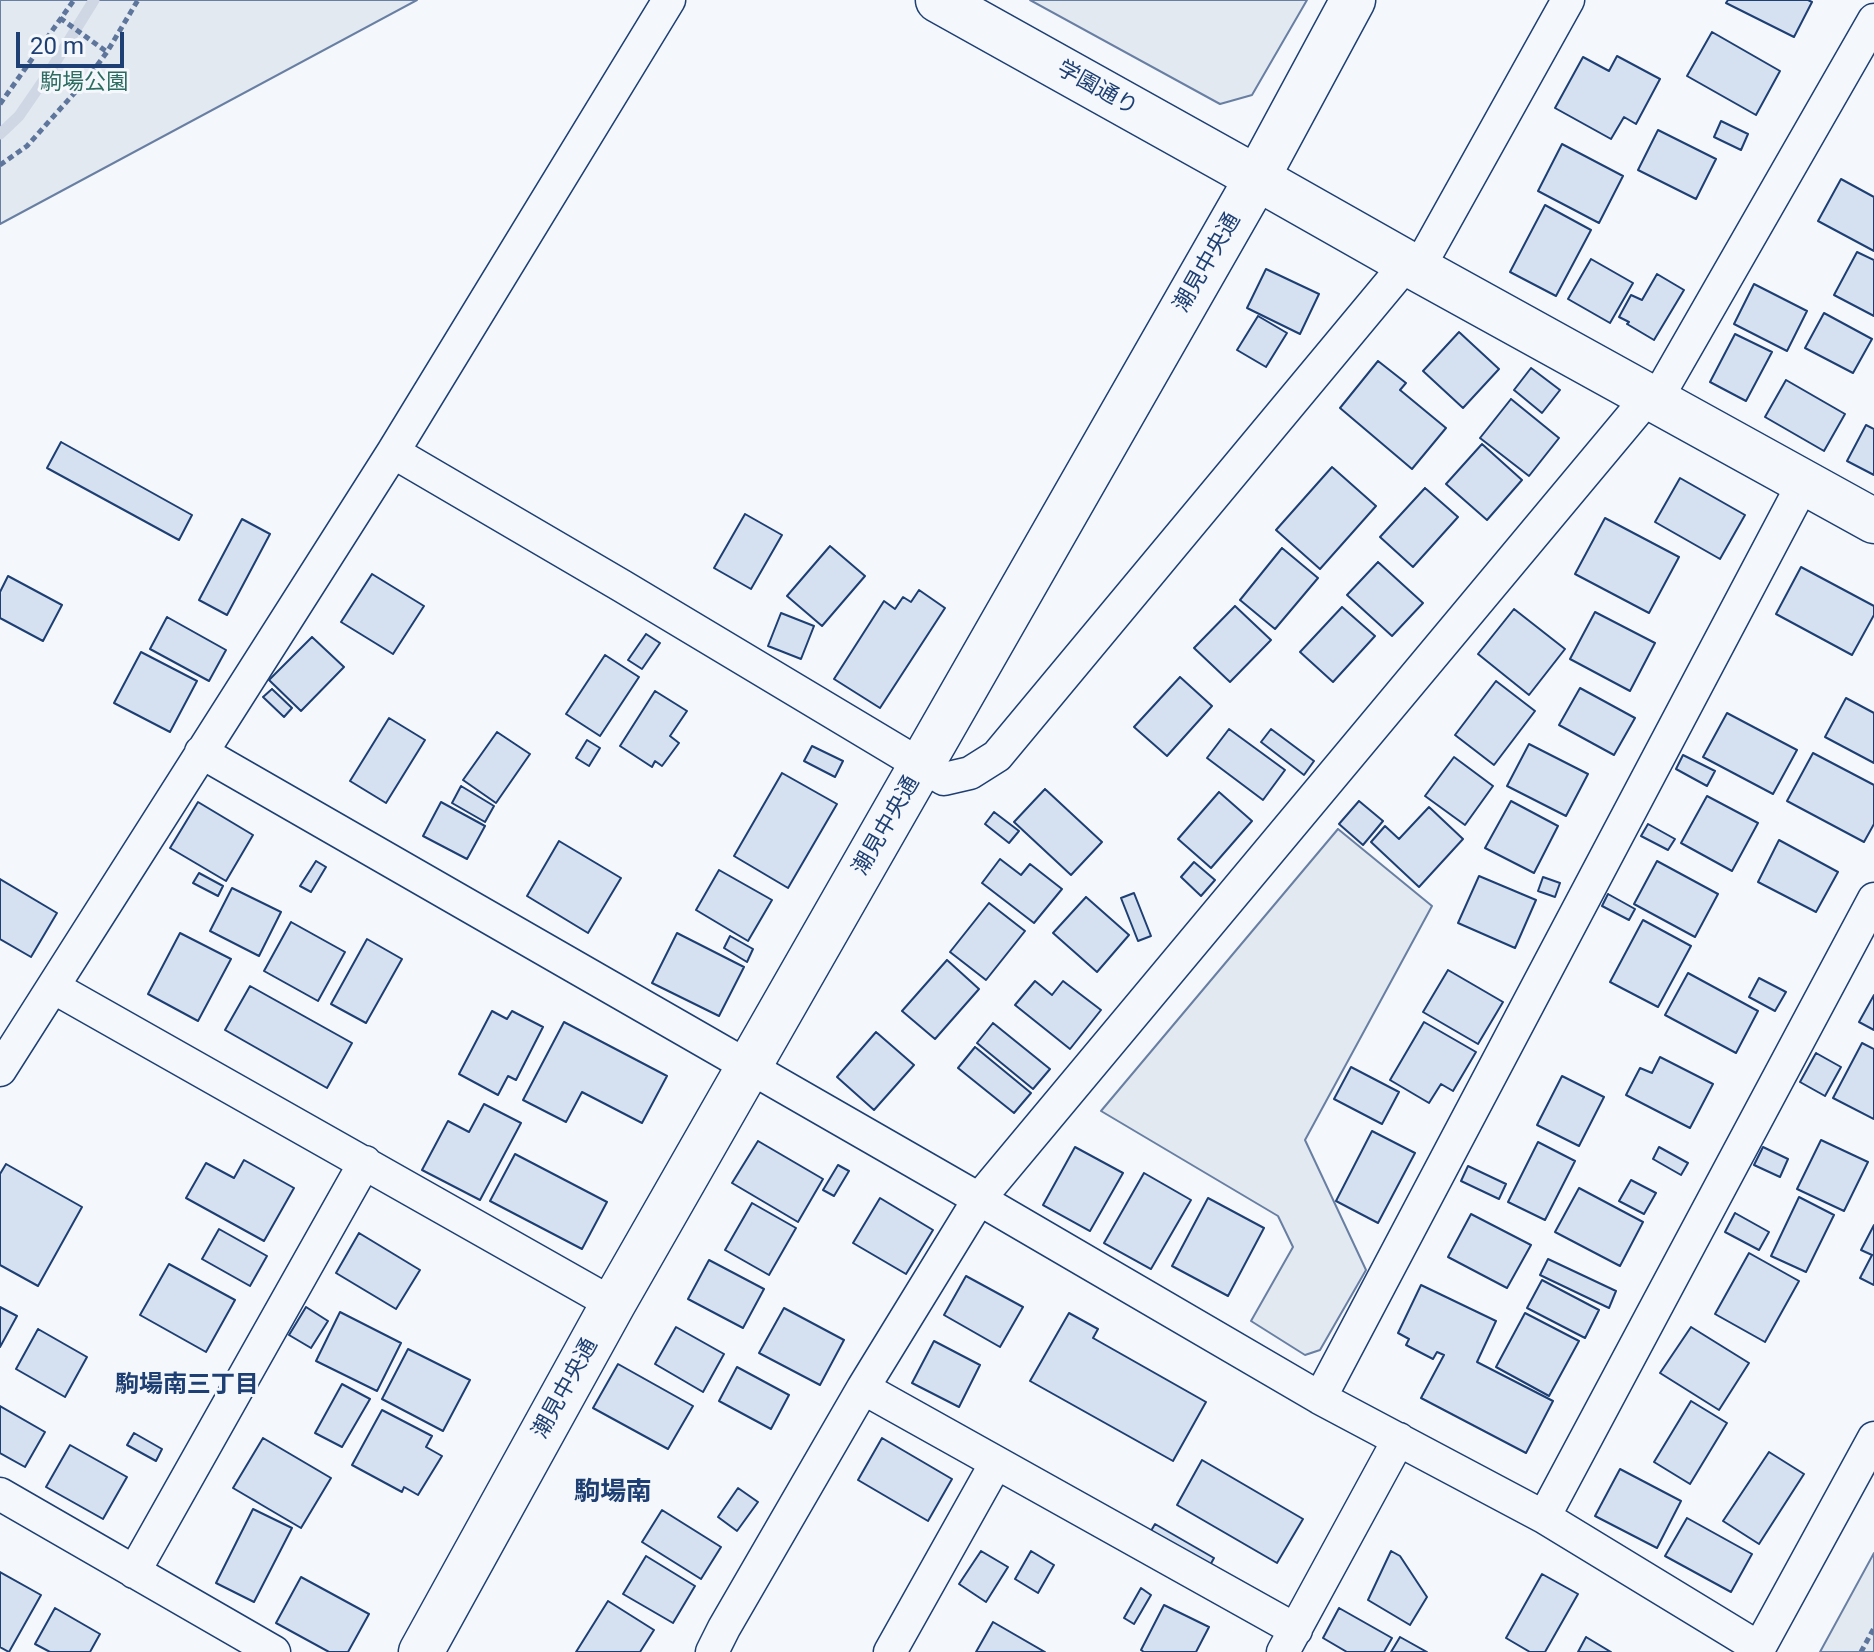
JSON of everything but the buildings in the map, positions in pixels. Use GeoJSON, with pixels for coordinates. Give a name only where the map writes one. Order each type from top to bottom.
{"type":"FeatureCollection","features":[{"type":"Feature","properties":{"kind":"street"},"geometry":{"type":"LineString","coordinates":[[0,1070],[393,452],[669,0]]}},
{"type":"Feature","properties":{"kind":"street","name":"学園通り"},"geometry":{"type":"LineString","coordinates":[[938,0],[1874,521]]}},
{"type":"Feature","properties":{"kind":"street","name":"潮見中央通"},"geometry":{"type":"LineString","coordinates":[[421,1652],[613,1304],[1257,178],[1353,0]]}},
{"type":"Feature","properties":{"kind":"street"},"geometry":{"type":"LineString","coordinates":[[393,452],[944,779],[970,773],[997,756],[1413,266],[1568,0]]}},
{"type":"Feature","properties":{"kind":"street"},"geometry":{"type":"LineString","coordinates":[[712,1652],[863,1388],[979,1199],[1652,398],[1874,20]]}},
{"type":"Feature","properties":{"kind":"street"},"geometry":{"type":"LineString","coordinates":[[1320,1398],[1804,482]]}},
{"type":"Feature","properties":{"kind":"street"},"geometry":{"type":"LineString","coordinates":[[201,752],[1320,1398],[1544,1517],[1758,1650],[1874,1438]]}},
{"type":"Feature","properties":{"kind":"street"},"geometry":{"type":"LineString","coordinates":[[1544,1517],[1874,899]]}},
{"type":"Feature","properties":{"kind":"street"},"geometry":{"type":"LineString","coordinates":[[53,987],[613,1304]]}},
{"type":"Feature","properties":{"kind":"street"},"geometry":{"type":"LineString","coordinates":[[134,1572],[365,1162]]}},
{"type":"Feature","properties":{"kind":"street"},"geometry":{"type":"LineString","coordinates":[[863,1388],[996,1463],[1291,1645],[1399,1439]]}},
{"type":"Feature","properties":{"kind":"street"},"geometry":{"type":"LineString","coordinates":[[890,1652],[996,1463]]}},
{"type":"Feature","properties":{"kind":"street"},"geometry":{"type":"LineString","coordinates":[[0,1494],[274,1652]]}},
{"type":"Feature","properties":{"kind":"path"},"geometry":{"type":"LineString","coordinates":[[0,104],[74,0]]}},
{"type":"Feature","properties":{"kind":"path"},"geometry":{"type":"LineString","coordinates":[[0,165],[27,146],[87,79],[138,0]]}},
{"type":"Feature","properties":{"kind":"path"},"geometry":{"type":"LineString","coordinates":[[60,18],[107,52]]}},
{"type":"Feature","properties":{"kind":"path"},"geometry":{"type":"LineString","coordinates":[[1861,1652],[1874,1628]]}},
{"type":"Feature","properties":{"kind":"green space","name":"駒場公園"},"geometry":{"type":"Polygon","coordinates":[[[0,0],[417,0],[0,224],[0,0]]]}},
{"type":"Feature","properties":{"kind":"green space"},"geometry":{"type":"Polygon","coordinates":[[[1030,0],[1307,0],[1252,95],[1220,104],[1030,0]]]}},
{"type":"Feature","properties":{"kind":"green space"},"geometry":{"type":"Polygon","coordinates":[[[1338,829],[1432,906],[1305,1140],[1366,1270],[1320,1350],[1305,1355],[1251,1321],[1293,1247],[1278,1216],[1101,1111],[1338,829]]]}},
{"type":"Feature","properties":{"kind":"green space"},"geometry":{"type":"Polygon","coordinates":[[[1874,1553],[1874,1652],[1820,1652],[1874,1553]]]}},
{"type":"Feature","properties":{"kind":"waterway"},"geometry":{"type":"LineString","coordinates":[[0,134],[19,116],[94,0]]}},
{"type":"Feature","properties":{"kind":"district","name":"駒場南三丁目"},"geometry":{"type":"Point","coordinates":[187,1386]}},
{"type":"Feature","properties":{"kind":"district","name":"駒場南"},"geometry":{"type":"Point","coordinates":[613,1493]}}]}
